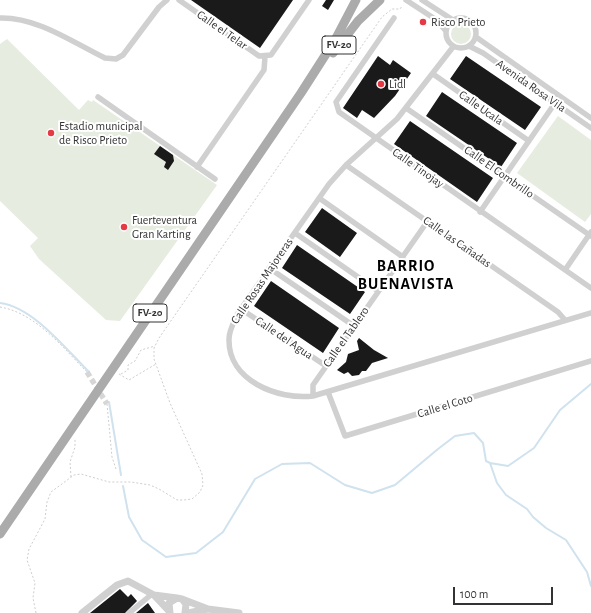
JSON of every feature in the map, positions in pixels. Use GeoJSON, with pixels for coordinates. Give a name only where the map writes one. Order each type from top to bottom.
{"type":"FeatureCollection","features":[{"type":"Feature","properties":{"kind":"main road","name":"FV-20"},"geometry":{"type":"LineString","coordinates":[[0,534],[301,93],[335,40],[356,0]]}},
{"type":"Feature","properties":{"kind":"main road","name":"FV-20"},"geometry":{"type":"LineString","coordinates":[[301,93],[358,21],[380,0]]}},
{"type":"Feature","properties":{"kind":"street"},"geometry":{"type":"LineString","coordinates":[[0,18],[30,20],[105,58],[116,59],[123,55],[159,7],[167,0]]}},
{"type":"Feature","properties":{"kind":"street","name":"Calle el Telar"},"geometry":{"type":"LineString","coordinates":[[179,0],[259,56],[265,57]]}},
{"type":"Feature","properties":{"kind":"street"},"geometry":{"type":"LineString","coordinates":[[197,167],[264,70],[265,57],[271,55],[309,0]]}},
{"type":"Feature","properties":{"kind":"street"},"geometry":{"type":"LineString","coordinates":[[406,0],[435,19],[446,31],[447,39],[453,47],[461,49],[470,46],[476,37],[475,27],[472,22],[463,18],[453,20],[422,0]]}},
{"type":"Feature","properties":{"kind":"street","name":"Calle Tinojay"},"geometry":{"type":"LineString","coordinates":[[394,18],[336,102],[339,112],[480,212],[591,288]]}},
{"type":"Feature","properties":{"kind":"street"},"geometry":{"type":"LineString","coordinates":[[446,31],[453,20]]}},
{"type":"Feature","properties":{"kind":"street","name":"Avenida Rosa Vila"},"geometry":{"type":"LineString","coordinates":[[476,37],[591,118]]}},
{"type":"Feature","properties":{"kind":"street","name":"Avenida Rosa Vila"},"geometry":{"type":"LineString","coordinates":[[470,46],[483,53],[591,128]]}},
{"type":"Feature","properties":{"kind":"street","name":"Calle Rosas Majoreras"},"geometry":{"type":"LineString","coordinates":[[453,47],[406,108],[377,138],[346,165],[319,198],[269,268],[241,309],[232,326],[229,338],[233,361],[239,370],[256,383],[273,392],[304,397],[313,396],[591,313]]}},
{"type":"Feature","properties":{"kind":"street","name":"Calle Ucala"},"geometry":{"type":"LineString","coordinates":[[433,74],[529,141]]}},
{"type":"Feature","properties":{"kind":"street"},"geometry":{"type":"LineString","coordinates":[[98,97],[197,167],[215,178]]}},
{"type":"Feature","properties":{"kind":"street"},"geometry":{"type":"LineString","coordinates":[[480,212],[556,103]]}},
{"type":"Feature","properties":{"kind":"street","name":"Calle El Combrillo"},"geometry":{"type":"LineString","coordinates":[[406,108],[590,234]]}},
{"type":"Feature","properties":{"kind":"street","name":"Calle las Cañadas"},"geometry":{"type":"LineString","coordinates":[[346,165],[558,312],[565,320]]}},
{"type":"Feature","properties":{"kind":"street"},"geometry":{"type":"LineString","coordinates":[[319,198],[403,257]]}},
{"type":"Feature","properties":{"kind":"street","name":"Calle el Tablero"},"geometry":{"type":"LineString","coordinates":[[313,396],[312,386],[427,222]]}},
{"type":"Feature","properties":{"kind":"street"},"geometry":{"type":"LineString","coordinates":[[295,233],[378,291]]}},
{"type":"Feature","properties":{"kind":"street"},"geometry":{"type":"LineString","coordinates":[[565,270],[590,234]]}},
{"type":"Feature","properties":{"kind":"street"},"geometry":{"type":"LineString","coordinates":[[269,268],[354,326]]}},
{"type":"Feature","properties":{"kind":"street","name":"Calle del Agua"},"geometry":{"type":"LineString","coordinates":[[241,309],[326,366]]}},
{"type":"Feature","properties":{"kind":"street","name":"Calle el Coto"},"geometry":{"type":"LineString","coordinates":[[328,392],[345,436],[591,361]]}},
{"type":"Feature","properties":{"kind":"street"},"geometry":{"type":"LineString","coordinates":[[82,613],[117,585],[125,581],[135,583],[153,594],[169,612]]}},
{"type":"Feature","properties":{"kind":"street"},"geometry":{"type":"LineString","coordinates":[[129,613],[153,594],[179,599],[208,609],[239,613]]}},
{"type":"Feature","properties":{"kind":"street"},"geometry":{"type":"LineString","coordinates":[[169,612],[169,603],[179,599]]}},
{"type":"Feature","properties":{"kind":"street"},"geometry":{"type":"LineString","coordinates":[[179,599],[187,607],[187,613],[208,609]]}},
{"type":"Feature","properties":{"kind":"path"},"geometry":{"type":"LineString","coordinates":[[36,613],[33,598],[35,583],[27,560],[28,549],[45,519],[47,502],[51,492],[71,477],[81,474],[98,480],[117,483],[136,482],[150,485],[177,500],[192,499],[200,492],[203,485],[202,474],[170,403],[154,359],[155,346],[382,17],[392,9],[400,9]]}},
{"type":"Feature","properties":{"kind":"path"},"geometry":{"type":"LineString","coordinates":[[0,307],[9,309],[39,325],[87,372]]}},
{"type":"Feature","properties":{"kind":"path"},"geometry":{"type":"LineString","coordinates":[[120,375],[128,370],[128,365],[135,361],[141,350],[155,346]]}},
{"type":"Feature","properties":{"kind":"path"},"geometry":{"type":"LineString","coordinates":[[116,373],[129,380],[156,364]]}},
{"type":"Feature","properties":{"kind":"path"},"geometry":{"type":"LineString","coordinates":[[108,404],[112,457],[116,469]]}},
{"type":"Feature","properties":{"kind":"path"},"geometry":{"type":"LineString","coordinates":[[71,477],[70,462],[75,447],[76,435]]}},
{"type":"Feature","properties":{"kind":"shaded area"},"geometry":{"type":"Polygon","coordinates":[[[457,24],[465,24],[471,30],[471,38],[465,44],[457,44],[451,38],[451,30],[457,24]]]}},
{"type":"Feature","properties":{"kind":"shaded area"},"geometry":{"type":"Polygon","coordinates":[[[7,39],[79,110],[88,100],[92,102],[93,100],[217,185],[120,321],[106,320],[39,259],[30,246],[38,238],[0,201],[0,44],[7,39]]]}},
{"type":"Feature","properties":{"kind":"shaded area"},"geometry":{"type":"Polygon","coordinates":[[[558,116],[591,140],[591,214],[585,222],[517,173],[558,116]]]}},
{"type":"Feature","properties":{"kind":"building"},"geometry":{"type":"Polygon","coordinates":[[[191,0],[293,0],[260,48],[191,0]]]}},
{"type":"Feature","properties":{"kind":"building"},"geometry":{"type":"Polygon","coordinates":[[[326,0],[334,0],[328,10],[322,6],[326,0]]]}},
{"type":"Feature","properties":{"kind":"building","name":"Lidl"},"geometry":{"type":"Polygon","coordinates":[[[378,56],[390,65],[393,60],[411,73],[395,96],[374,118],[362,110],[357,118],[343,108],[378,56]]]}},
{"type":"Feature","properties":{"kind":"building"},"geometry":{"type":"Polygon","coordinates":[[[466,56],[541,107],[525,130],[450,79],[466,56]]]}},
{"type":"Feature","properties":{"kind":"building"},"geometry":{"type":"Polygon","coordinates":[[[442,92],[517,143],[501,167],[426,116],[442,92]]]}},
{"type":"Feature","properties":{"kind":"building"},"geometry":{"type":"Polygon","coordinates":[[[410,121],[493,178],[477,202],[394,144],[410,121]]]}},
{"type":"Feature","properties":{"kind":"building"},"geometry":{"type":"Polygon","coordinates":[[[160,146],[173,155],[174,161],[168,170],[164,167],[166,162],[154,154],[160,146]]]}},
{"type":"Feature","properties":{"kind":"building"},"geometry":{"type":"Polygon","coordinates":[[[322,208],[357,233],[340,257],[305,232],[322,208]]]}},
{"type":"Feature","properties":{"kind":"building"},"geometry":{"type":"Polygon","coordinates":[[[297,245],[365,292],[350,314],[282,268],[297,245]]]}},
{"type":"Feature","properties":{"kind":"building"},"geometry":{"type":"Polygon","coordinates":[[[271,281],[339,328],[323,353],[254,306],[271,281]]]}},
{"type":"Feature","properties":{"kind":"building"},"geometry":{"type":"Polygon","coordinates":[[[359,338],[374,350],[388,358],[372,363],[366,371],[362,371],[359,375],[352,376],[348,372],[344,374],[337,370],[346,362],[348,354],[359,350],[357,341],[359,338]]]}},
{"type":"Feature","properties":{"kind":"building"},"geometry":{"type":"Polygon","coordinates":[[[120,589],[128,597],[131,594],[137,601],[125,613],[90,613],[120,589]]]}},
{"type":"Feature","properties":{"kind":"building"},"geometry":{"type":"Polygon","coordinates":[[[148,603],[155,613],[136,613],[148,603]]]}},
{"type":"Feature","properties":{"kind":"waterway"},"geometry":{"type":"LineString","coordinates":[[0,303],[12,306],[25,312],[37,321],[48,330],[89,372]]}},
{"type":"Feature","properties":{"kind":"waterway"},"geometry":{"type":"LineString","coordinates":[[123,486],[129,517],[142,540],[166,557],[196,553],[223,532],[255,479],[282,464],[310,463],[345,485],[372,493],[395,485],[455,436],[474,433],[483,443],[486,461],[508,466],[534,448],[560,410],[591,384]]}},
{"type":"Feature","properties":{"kind":"waterway"},"geometry":{"type":"LineString","coordinates":[[109,402],[121,475]]}},
{"type":"Feature","properties":{"kind":"waterway"},"geometry":{"type":"LineString","coordinates":[[490,463],[497,483],[506,495],[527,509],[533,517],[546,528],[566,540],[587,572],[591,586]]}},
{"type":"Feature","properties":{"kind":"tunnel"},"geometry":{"type":"LineString","coordinates":[[87,372],[107,404]]}},
{"type":"Feature","properties":{"kind":"place","name":"Risco Prieto"},"geometry":{"type":"Point","coordinates":[423,22]}},
{"type":"Feature","properties":{"kind":"place","name":"Lidl"},"geometry":{"type":"Point","coordinates":[381,84]}},
{"type":"Feature","properties":{"kind":"place","name":"Estadio municipal de Risco Prieto"},"geometry":{"type":"Point","coordinates":[51,133]}},
{"type":"Feature","properties":{"kind":"place","name":"Fuerteventura Gran Karting"},"geometry":{"type":"Point","coordinates":[124,227]}},
{"type":"Feature","properties":{"kind":"district","name":"BARRIO BUENAVISTA"},"geometry":{"type":"Point","coordinates":[406,275]}}]}
